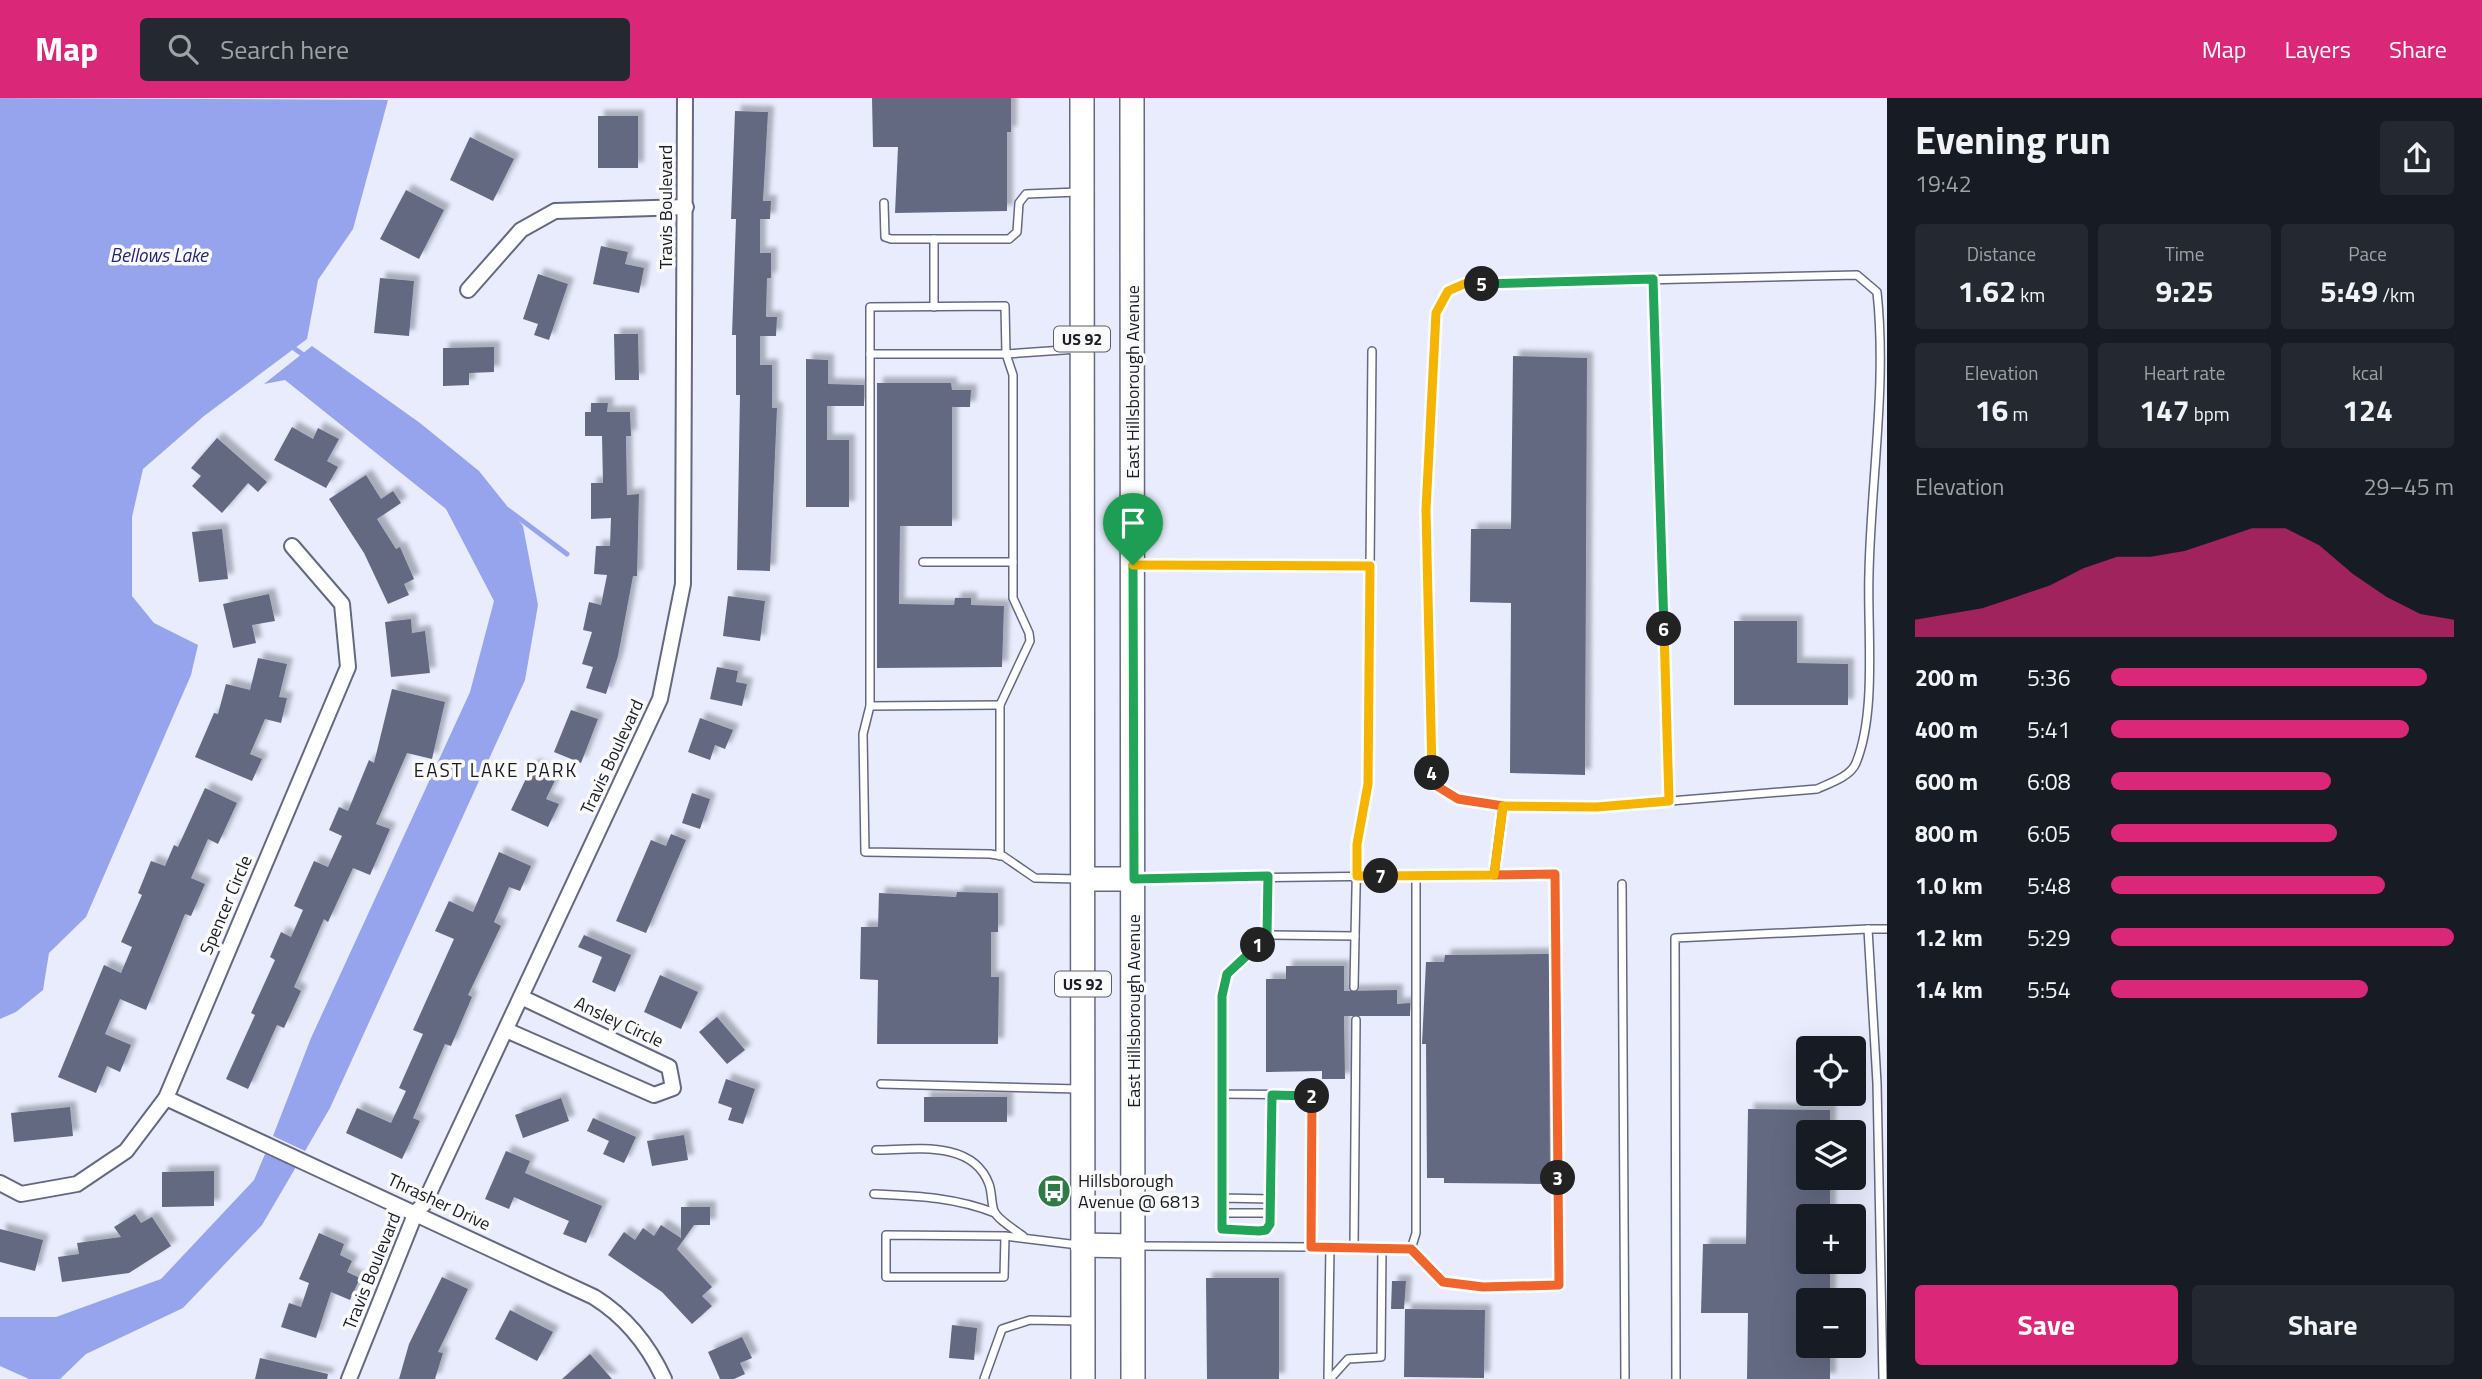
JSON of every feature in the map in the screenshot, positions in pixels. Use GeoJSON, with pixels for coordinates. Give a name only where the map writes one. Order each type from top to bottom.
{"type":"FeatureCollection","features":[{"type":"Feature","properties":{"kind":"main road","name":"US 92"},"geometry":{"type":"LineString","coordinates":[[1082,98],[1083,1379]]}},
{"type":"Feature","properties":{"kind":"main road","name":"East Hillsborough Avenue"},"geometry":{"type":"LineString","coordinates":[[1132,98],[1133,1379]]}},
{"type":"Feature","properties":{"kind":"main road"},"geometry":{"type":"LineString","coordinates":[[1083,879],[1134,879]]}},
{"type":"Feature","properties":{"kind":"main road"},"geometry":{"type":"LineString","coordinates":[[1082,1245],[1133,1246]]}},
{"type":"Feature","properties":{"kind":"street","name":"Travis Boulevard"},"geometry":{"type":"LineString","coordinates":[[349,1379],[416,1212],[424,1204],[660,699],[683,584],[685,98]]}},
{"type":"Feature","properties":{"kind":"street"},"geometry":{"type":"LineString","coordinates":[[468,290],[520,230],[555,211],[686,207]]}},
{"type":"Feature","properties":{"kind":"street","name":"Spencer Circle"},"geometry":{"type":"LineString","coordinates":[[0,1183],[21,1194],[77,1184],[126,1151],[166,1098],[348,667],[342,604],[292,546]]}},
{"type":"Feature","properties":{"kind":"street","name":"Ansley Circle"},"geometry":{"type":"LineString","coordinates":[[506,1030],[654,1095],[673,1088],[669,1067],[521,997]]}},
{"type":"Feature","properties":{"kind":"street","name":"Thrasher Drive"},"geometry":{"type":"LineString","coordinates":[[166,1098],[416,1212],[617,1311],[652,1354],[664,1379]]}},
{"type":"Feature","properties":{"kind":"lane"},"geometry":{"type":"LineString","coordinates":[[884,203],[885,237],[1009,239],[1017,232],[1019,202],[1026,194],[1082,192]]}},
{"type":"Feature","properties":{"kind":"lane"},"geometry":{"type":"LineString","coordinates":[[934,239],[934,307]]}},
{"type":"Feature","properties":{"kind":"lane"},"geometry":{"type":"LineString","coordinates":[[1857,275],[1877,292],[1881,317],[1883,379],[1869,572],[1869,692],[1855,765],[1840,779],[1817,789],[1669,801],[1597,807],[1503,806],[1458,799],[1432,783],[1426,510],[1436,313],[1448,291],[1464,284],[1857,275]]}},
{"type":"Feature","properties":{"kind":"lane"},"geometry":{"type":"LineString","coordinates":[[1653,279],[1669,801]]}},
{"type":"Feature","properties":{"kind":"lane"},"geometry":{"type":"LineString","coordinates":[[1000,856],[1000,705],[1030,641],[1013,598],[1013,375],[1006,354],[1005,306],[870,307],[870,706],[863,734],[865,852],[1000,856],[1035,878],[1083,879]]}},
{"type":"Feature","properties":{"kind":"lane"},"geometry":{"type":"LineString","coordinates":[[870,354],[1006,354],[1082,349]]}},
{"type":"Feature","properties":{"kind":"lane"},"geometry":{"type":"LineString","coordinates":[[1354,987],[1357,844],[1368,784],[1371,351]]}},
{"type":"Feature","properties":{"kind":"lane"},"geometry":{"type":"LineString","coordinates":[[923,562],[1013,562]]}},
{"type":"Feature","properties":{"kind":"lane"},"geometry":{"type":"LineString","coordinates":[[1133,565],[1370,566]]}},
{"type":"Feature","properties":{"kind":"lane"},"geometry":{"type":"LineString","coordinates":[[870,706],[1000,705]]}},
{"type":"Feature","properties":{"kind":"lane"},"geometry":{"type":"LineString","coordinates":[[1494,875],[1503,806]]}},
{"type":"Feature","properties":{"kind":"lane"},"geometry":{"type":"LineString","coordinates":[[1133,1246],[1411,1249],[1443,1282],[1483,1287],[1559,1285],[1555,874],[1134,879]]}},
{"type":"Feature","properties":{"kind":"lane"},"geometry":{"type":"LineString","coordinates":[[1411,1249],[1416,1233],[1416,875]]}},
{"type":"Feature","properties":{"kind":"lane"},"geometry":{"type":"LineString","coordinates":[[1268,876],[1267,935],[1227,974],[1222,996],[1221,1213],[1222,1229],[1227,1232],[1266,1230],[1272,1213],[1272,1095]]}},
{"type":"Feature","properties":{"kind":"lane"},"geometry":{"type":"LineString","coordinates":[[1622,884],[1625,1379]]}},
{"type":"Feature","properties":{"kind":"lane"},"geometry":{"type":"LineString","coordinates":[[1868,929],[1877,1083],[1882,1379]]}},
{"type":"Feature","properties":{"kind":"lane"},"geometry":{"type":"LineString","coordinates":[[1676,1379],[1675,939],[1887,929]]}},
{"type":"Feature","properties":{"kind":"lane"},"geometry":{"type":"LineString","coordinates":[[1267,935],[1355,936]]}},
{"type":"Feature","properties":{"kind":"lane"},"geometry":{"type":"LineString","coordinates":[[1354,1247],[1356,1020]]}},
{"type":"Feature","properties":{"kind":"lane"},"geometry":{"type":"LineString","coordinates":[[881,1084],[1083,1089]]}},
{"type":"Feature","properties":{"kind":"lane"},"geometry":{"type":"LineString","coordinates":[[1221,1094],[1312,1095],[1311,1247]]}},
{"type":"Feature","properties":{"kind":"lane"},"geometry":{"type":"LineString","coordinates":[[876,1150],[948,1150],[966,1157],[979,1168],[988,1182],[995,1213]]}},
{"type":"Feature","properties":{"kind":"lane"},"geometry":{"type":"LineString","coordinates":[[874,1194],[942,1196],[965,1201],[995,1213],[1023,1237]]}},
{"type":"Feature","properties":{"kind":"lane"},"geometry":{"type":"LineString","coordinates":[[1221,1198],[1272,1199]]}},
{"type":"Feature","properties":{"kind":"lane"},"geometry":{"type":"LineString","coordinates":[[1221,1213],[1272,1213]]}},
{"type":"Feature","properties":{"kind":"lane"},"geometry":{"type":"LineString","coordinates":[[1005,1236],[1004,1277],[886,1277],[886,1235],[1005,1236],[1082,1245]]}},
{"type":"Feature","properties":{"kind":"lane"},"geometry":{"type":"LineString","coordinates":[[1329,1379],[1330,1247]]}},
{"type":"Feature","properties":{"kind":"lane"},"geometry":{"type":"LineString","coordinates":[[1329,1379],[1348,1359],[1381,1357],[1382,1247]]}},
{"type":"Feature","properties":{"kind":"lane"},"geometry":{"type":"LineString","coordinates":[[984,1379],[1002,1329],[1030,1320],[1083,1321]]}},
{"type":"Feature","properties":{"kind":"water","name":"Bellows Lake"},"geometry":{"type":"Polygon","coordinates":[[[0,98],[388,100],[353,229],[318,280],[307,339],[204,416],[143,469],[132,517],[132,596],[154,623],[198,645],[191,675],[86,917],[49,953],[43,990],[16,1012],[0,1019],[0,98]]]}},
{"type":"Feature","properties":{"kind":"water"},"geometry":{"type":"Polygon","coordinates":[[[312,346],[420,423],[479,471],[523,526],[538,605],[525,680],[330,1108],[305,1151],[273,1136],[311,1038],[470,692],[494,601],[446,509],[285,380],[264,384],[312,346]]]}},
{"type":"Feature","properties":{"kind":"water"},"geometry":{"type":"Polygon","coordinates":[[[265,1154],[296,1167],[262,1225],[183,1308],[86,1354],[60,1379],[29,1379],[0,1366],[0,1317],[56,1317],[161,1279],[254,1180],[265,1154]]]}},
{"type":"Feature","properties":{"kind":"building"},"geometry":{"type":"Polygon","coordinates":[[[872,98],[1011,98],[1011,132],[1007,132],[1007,211],[895,213],[898,147],[873,147],[872,98]]]}},
{"type":"Feature","properties":{"kind":"building"},"geometry":{"type":"Polygon","coordinates":[[[735,111],[768,112],[763,201],[771,201],[770,219],[760,219],[760,253],[771,253],[766,317],[777,317],[776,336],[760,336],[760,365],[772,365],[772,408],[777,408],[770,571],[737,570],[740,395],[736,395],[736,335],[732,335],[736,219],[731,219],[735,111]]]}},
{"type":"Feature","properties":{"kind":"building"},"geometry":{"type":"Polygon","coordinates":[[[598,116],[638,116],[638,168],[598,168],[598,116]]]}},
{"type":"Feature","properties":{"kind":"building"},"geometry":{"type":"Polygon","coordinates":[[[470,137],[514,159],[493,201],[450,180],[470,137]]]}},
{"type":"Feature","properties":{"kind":"building"},"geometry":{"type":"Polygon","coordinates":[[[406,190],[444,210],[419,259],[380,239],[406,190]]]}},
{"type":"Feature","properties":{"kind":"building"},"geometry":{"type":"Polygon","coordinates":[[[601,246],[628,252],[625,264],[644,268],[639,293],[593,284],[601,246]]]}},
{"type":"Feature","properties":{"kind":"building"},"geometry":{"type":"Polygon","coordinates":[[[538,274],[568,284],[549,340],[534,335],[538,324],[523,319],[538,274]]]}},
{"type":"Feature","properties":{"kind":"building"},"geometry":{"type":"Polygon","coordinates":[[[380,278],[414,281],[409,336],[374,333],[380,278]]]}},
{"type":"Feature","properties":{"kind":"building"},"geometry":{"type":"Polygon","coordinates":[[[614,334],[638,334],[639,380],[615,380],[614,334]]]}},
{"type":"Feature","properties":{"kind":"building"},"geometry":{"type":"Polygon","coordinates":[[[494,347],[494,372],[469,373],[469,385],[443,386],[443,348],[494,347]]]}},
{"type":"Feature","properties":{"kind":"building"},"geometry":{"type":"Polygon","coordinates":[[[1513,356],[1587,358],[1585,775],[1510,773],[1511,603],[1470,602],[1471,529],[1511,529],[1513,356]]]}},
{"type":"Feature","properties":{"kind":"building"},"geometry":{"type":"Polygon","coordinates":[[[806,359],[828,360],[828,384],[864,385],[864,406],[827,406],[827,440],[849,440],[849,507],[806,507],[806,359]]]}},
{"type":"Feature","properties":{"kind":"building"},"geometry":{"type":"Polygon","coordinates":[[[877,383],[951,383],[952,390],[971,390],[970,407],[952,407],[952,526],[900,526],[899,604],[954,605],[955,598],[971,598],[971,605],[1004,606],[1002,667],[877,668],[877,383]]]}},
{"type":"Feature","properties":{"kind":"building"},"geometry":{"type":"Polygon","coordinates":[[[591,403],[608,403],[607,412],[630,412],[631,436],[626,436],[627,495],[639,494],[637,576],[633,576],[618,656],[606,694],[586,688],[593,667],[582,664],[592,632],[583,630],[589,602],[601,605],[607,575],[594,574],[596,546],[610,546],[611,518],[591,519],[591,483],[603,483],[602,436],[585,436],[585,412],[591,412],[591,403]]]}},
{"type":"Feature","properties":{"kind":"building"},"geometry":{"type":"Polygon","coordinates":[[[292,427],[313,439],[318,428],[339,439],[327,461],[338,467],[326,488],[274,460],[292,427]]]}},
{"type":"Feature","properties":{"kind":"building"},"geometry":{"type":"Polygon","coordinates":[[[217,438],[267,482],[258,492],[248,483],[222,513],[192,486],[201,476],[191,468],[217,438]]]}},
{"type":"Feature","properties":{"kind":"building"},"geometry":{"type":"Polygon","coordinates":[[[366,475],[381,499],[393,491],[401,503],[377,519],[396,549],[400,547],[414,579],[404,584],[409,595],[388,604],[364,553],[329,499],[366,475]]]}},
{"type":"Feature","properties":{"kind":"building"},"geometry":{"type":"Polygon","coordinates":[[[222,529],[228,579],[199,582],[192,532],[222,529]]]}},
{"type":"Feature","properties":{"kind":"building"},"geometry":{"type":"Polygon","coordinates":[[[269,594],[275,621],[252,625],[256,643],[233,648],[223,604],[269,594]]]}},
{"type":"Feature","properties":{"kind":"building"},"geometry":{"type":"Polygon","coordinates":[[[728,596],[765,601],[760,641],[723,636],[728,596]]]}},
{"type":"Feature","properties":{"kind":"building"},"geometry":{"type":"Polygon","coordinates":[[[411,619],[412,633],[425,631],[430,673],[391,677],[385,622],[411,619]]]}},
{"type":"Feature","properties":{"kind":"building"},"geometry":{"type":"Polygon","coordinates":[[[1734,621],[1797,621],[1797,663],[1848,664],[1848,705],[1734,705],[1734,621]]]}},
{"type":"Feature","properties":{"kind":"building"},"geometry":{"type":"Polygon","coordinates":[[[258,658],[287,664],[279,697],[287,698],[281,723],[265,719],[250,754],[262,759],[252,781],[195,757],[214,713],[218,714],[226,684],[250,690],[258,658]]]}},
{"type":"Feature","properties":{"kind":"building"},"geometry":{"type":"Polygon","coordinates":[[[717,667],[738,671],[736,682],[747,684],[742,706],[710,699],[717,667]]]}},
{"type":"Feature","properties":{"kind":"building"},"geometry":{"type":"Polygon","coordinates":[[[392,689],[445,702],[432,759],[407,753],[376,824],[390,829],[370,875],[353,868],[328,922],[324,919],[294,987],[301,991],[284,1028],[277,1025],[248,1089],[226,1079],[255,1015],[251,1013],[275,960],[270,957],[281,932],[291,937],[303,910],[294,906],[314,861],[328,867],[342,836],[329,830],[339,807],[348,811],[369,760],[374,763],[392,689]]]}},
{"type":"Feature","properties":{"kind":"building"},"geometry":{"type":"Polygon","coordinates":[[[571,710],[598,719],[581,763],[554,752],[571,710]]]}},
{"type":"Feature","properties":{"kind":"building"},"geometry":{"type":"Polygon","coordinates":[[[700,718],[733,730],[725,749],[715,745],[710,760],[688,752],[700,718]]]}},
{"type":"Feature","properties":{"kind":"building"},"geometry":{"type":"Polygon","coordinates":[[[533,764],[557,776],[546,799],[559,804],[548,827],[511,810],[533,764]]]}},
{"type":"Feature","properties":{"kind":"building"},"geometry":{"type":"Polygon","coordinates":[[[205,788],[237,803],[218,844],[208,839],[191,878],[205,884],[191,916],[185,914],[146,1010],[120,999],[105,1034],[131,1045],[120,1072],[107,1066],[96,1093],[58,1077],[104,965],[121,973],[132,947],[121,942],[142,895],[138,893],[151,861],[165,866],[174,845],[178,847],[205,788]]]}},
{"type":"Feature","properties":{"kind":"building"},"geometry":{"type":"Polygon","coordinates":[[[692,793],[710,799],[700,829],[682,823],[692,793]]]}},
{"type":"Feature","properties":{"kind":"building"},"geometry":{"type":"Polygon","coordinates":[[[671,834],[686,840],[646,933],[616,921],[651,840],[666,846],[671,834]]]}},
{"type":"Feature","properties":{"kind":"building"},"geometry":{"type":"Polygon","coordinates":[[[499,852],[531,866],[520,891],[509,887],[494,922],[501,926],[468,995],[472,997],[451,1046],[445,1044],[413,1118],[420,1121],[402,1159],[346,1133],[357,1108],[391,1123],[406,1091],[399,1088],[423,1034],[413,1030],[454,939],[435,931],[449,901],[473,912],[499,852]]]}},
{"type":"Feature","properties":{"kind":"building"},"geometry":{"type":"Polygon","coordinates":[[[957,892],[998,893],[998,932],[991,932],[991,977],[999,977],[998,1044],[877,1044],[878,980],[860,979],[861,927],[878,927],[879,893],[956,897],[957,892]]]}},
{"type":"Feature","properties":{"kind":"building"},"geometry":{"type":"Polygon","coordinates":[[[584,935],[631,955],[615,992],[592,982],[602,957],[578,947],[584,935]]]}},
{"type":"Feature","properties":{"kind":"building"},"geometry":{"type":"Polygon","coordinates":[[[1549,954],[1550,1184],[1444,1183],[1444,1178],[1427,1178],[1426,1044],[1422,1044],[1426,962],[1444,962],[1445,955],[1549,954]]]}},
{"type":"Feature","properties":{"kind":"building"},"geometry":{"type":"Polygon","coordinates":[[[1286,966],[1344,966],[1344,991],[1397,990],[1397,1004],[1410,1003],[1410,1016],[1344,1016],[1345,1079],[1322,1079],[1322,1071],[1266,1072],[1266,979],[1286,979],[1286,966]]]}},
{"type":"Feature","properties":{"kind":"building"},"geometry":{"type":"Polygon","coordinates":[[[660,975],[698,992],[681,1029],[644,1012],[660,975]]]}},
{"type":"Feature","properties":{"kind":"building"},"geometry":{"type":"Polygon","coordinates":[[[717,1017],[745,1050],[727,1064],[699,1032],[717,1017]]]}},
{"type":"Feature","properties":{"kind":"building"},"geometry":{"type":"Polygon","coordinates":[[[726,1079],[755,1089],[743,1124],[728,1120],[732,1108],[718,1103],[726,1079]]]}},
{"type":"Feature","properties":{"kind":"building"},"geometry":{"type":"Polygon","coordinates":[[[924,1097],[1007,1097],[1007,1122],[924,1122],[924,1097]]]}},
{"type":"Feature","properties":{"kind":"building"},"geometry":{"type":"Polygon","coordinates":[[[561,1098],[569,1121],[523,1138],[515,1115],[561,1098]]]}},
{"type":"Feature","properties":{"kind":"building"},"geometry":{"type":"Polygon","coordinates":[[[70,1107],[73,1136],[14,1142],[11,1113],[70,1107]]]}},
{"type":"Feature","properties":{"kind":"building"},"geometry":{"type":"Polygon","coordinates":[[[1748,1109],[1830,1110],[1830,1120],[1796,1120],[1796,1190],[1830,1190],[1830,1204],[1796,1204],[1796,1274],[1830,1274],[1830,1288],[1796,1288],[1796,1358],[1830,1358],[1830,1379],[1747,1379],[1748,1313],[1701,1313],[1703,1244],[1746,1244],[1748,1109]]]}},
{"type":"Feature","properties":{"kind":"building"},"geometry":{"type":"Polygon","coordinates":[[[593,1118],[636,1137],[624,1163],[603,1154],[609,1141],[587,1131],[593,1118]]]}},
{"type":"Feature","properties":{"kind":"building"},"geometry":{"type":"Polygon","coordinates":[[[684,1135],[688,1160],[652,1166],[647,1141],[684,1135]]]}},
{"type":"Feature","properties":{"kind":"building"},"geometry":{"type":"Polygon","coordinates":[[[506,1151],[530,1161],[525,1173],[602,1206],[586,1243],[563,1234],[569,1221],[514,1197],[509,1209],[485,1199],[506,1151]]]}},
{"type":"Feature","properties":{"kind":"building"},"geometry":{"type":"Polygon","coordinates":[[[214,1171],[214,1206],[162,1207],[162,1172],[214,1171]]]}},
{"type":"Feature","properties":{"kind":"building"},"geometry":{"type":"Polygon","coordinates":[[[681,1207],[710,1207],[710,1225],[694,1225],[677,1249],[712,1287],[702,1296],[712,1306],[692,1324],[662,1292],[608,1255],[624,1232],[635,1240],[643,1228],[654,1236],[661,1225],[681,1238],[681,1207]]]}},
{"type":"Feature","properties":{"kind":"building"},"geometry":{"type":"Polygon","coordinates":[[[135,1214],[141,1223],[152,1217],[171,1246],[129,1273],[62,1282],[58,1257],[79,1254],[77,1243],[121,1237],[114,1227],[135,1214]]]}},
{"type":"Feature","properties":{"kind":"building"},"geometry":{"type":"Polygon","coordinates":[[[0,1229],[43,1240],[35,1271],[0,1262],[0,1229]]]}},
{"type":"Feature","properties":{"kind":"building"},"geometry":{"type":"Polygon","coordinates":[[[319,1233],[344,1244],[340,1255],[352,1261],[347,1272],[360,1278],[350,1300],[331,1292],[316,1338],[281,1327],[289,1303],[301,1307],[309,1283],[299,1279],[319,1233]]]}},
{"type":"Feature","properties":{"kind":"building"},"geometry":{"type":"Polygon","coordinates":[[[442,1277],[468,1289],[438,1352],[443,1353],[435,1379],[399,1379],[409,1344],[442,1277]]]}},
{"type":"Feature","properties":{"kind":"building"},"geometry":{"type":"Polygon","coordinates":[[[1206,1278],[1279,1278],[1279,1379],[1207,1379],[1206,1278]]]}},
{"type":"Feature","properties":{"kind":"building"},"geometry":{"type":"Polygon","coordinates":[[[1392,1281],[1406,1281],[1404,1309],[1391,1309],[1392,1281]]]}},
{"type":"Feature","properties":{"kind":"building"},"geometry":{"type":"Polygon","coordinates":[[[1405,1309],[1485,1310],[1484,1378],[1404,1377],[1405,1309]]]}},
{"type":"Feature","properties":{"kind":"building"},"geometry":{"type":"Polygon","coordinates":[[[510,1310],[553,1332],[537,1361],[495,1339],[510,1310]]]}},
{"type":"Feature","properties":{"kind":"building"},"geometry":{"type":"Polygon","coordinates":[[[952,1325],[977,1328],[974,1360],[949,1358],[952,1325]]]}},
{"type":"Feature","properties":{"kind":"building"},"geometry":{"type":"Polygon","coordinates":[[[742,1337],[752,1358],[740,1363],[745,1374],[734,1379],[720,1379],[708,1352],[742,1337]]]}},
{"type":"Feature","properties":{"kind":"building"},"geometry":{"type":"Polygon","coordinates":[[[590,1354],[612,1379],[562,1379],[590,1354]]]}},
{"type":"Feature","properties":{"kind":"building"},"geometry":{"type":"Polygon","coordinates":[[[260,1358],[328,1374],[327,1379],[255,1379],[260,1358]]]}},
{"type":"Feature","properties":{"kind":"waterway"},"geometry":{"type":"LineString","coordinates":[[295,349],[305,356]]}},
{"type":"Feature","properties":{"kind":"waterway"},"geometry":{"type":"LineString","coordinates":[[508,510],[567,554]]}},
{"type":"Feature","properties":{"kind":"place","name":"Hillsborough Avenue @ 6813"},"geometry":{"type":"Point","coordinates":[1054,1191]}},
{"type":"Feature","properties":{"kind":"district","name":"EAST LAKE PARK"},"geometry":{"type":"Point","coordinates":[496,770]}},
{"type":"Feature","properties":{"kind":"route"},"geometry":{"type":"LineString","coordinates":[[1133,565],[1134,879],[1268,876],[1267,935],[1227,974],[1222,996],[1222,1229],[1227,1232],[1266,1230],[1272,1213],[1272,1095],[1312,1095],[1311,1247],[1411,1249],[1443,1282],[1483,1287],[1559,1285],[1555,874],[1494,875],[1503,806],[1458,799],[1432,783],[1426,510],[1436,313],[1448,291],[1464,284],[1653,279],[1669,801],[1597,807],[1503,806],[1494,875],[1357,876],[1357,844],[1366,810],[1368,784],[1370,566],[1133,565]]}}]}
